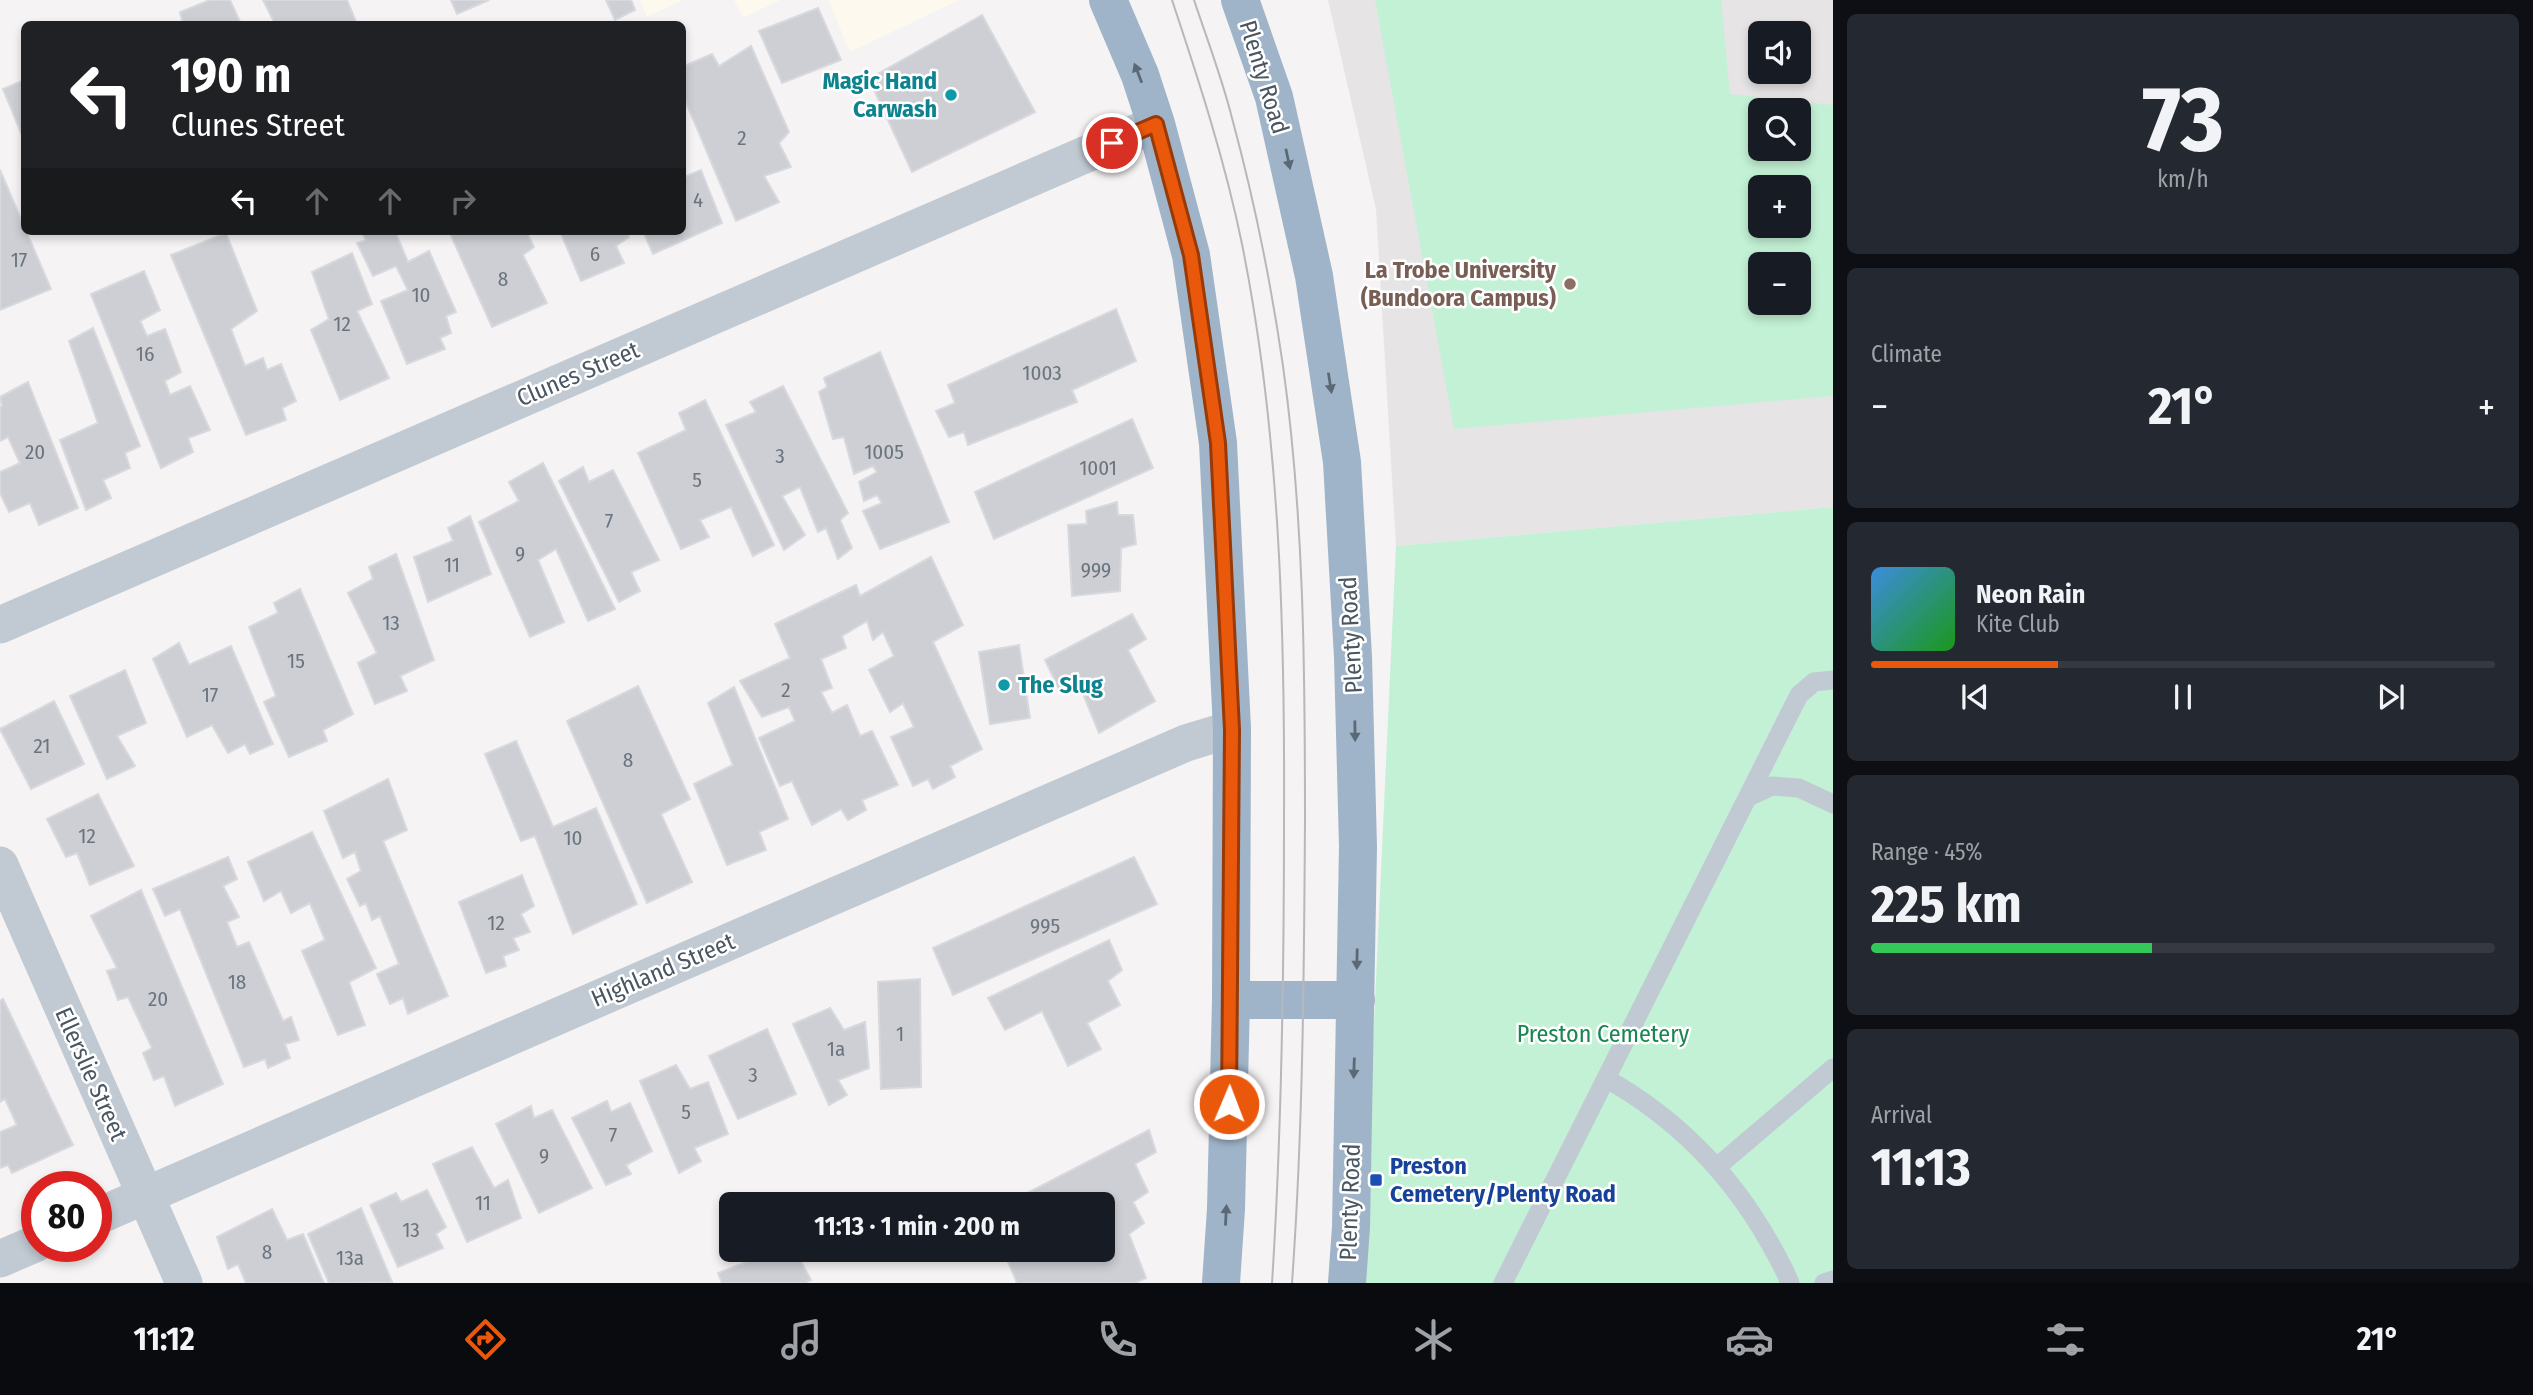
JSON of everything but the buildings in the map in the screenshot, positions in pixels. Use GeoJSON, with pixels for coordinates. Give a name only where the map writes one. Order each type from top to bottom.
{"type":"FeatureCollection","features":[{"type":"Feature","properties":{"kind":"highway"},"geometry":{"type":"LineString","coordinates":[[1108,0],[1140,75],[1156,124],[1191,255],[1218,443],[1232,730],[1231,1000],[1226,1209],[1221,1283]]}},
{"type":"Feature","properties":{"kind":"highway","name":"Plenty Road"},"geometry":{"type":"LineString","coordinates":[[1240,0],[1274,97],[1314,276],[1342,462],[1353,657],[1358,846],[1351,1227],[1347,1283]]}},
{"type":"Feature","properties":{"kind":"highway"},"geometry":{"type":"LineString","coordinates":[[1231,1000],[1356,1000]]}},
{"type":"Feature","properties":{"kind":"street","name":"Clunes Street"},"geometry":{"type":"LineString","coordinates":[[0,625],[1156,124]]}},
{"type":"Feature","properties":{"kind":"street","name":"Highland Street"},"geometry":{"type":"LineString","coordinates":[[112,1210],[1186,743],[1232,730]]}},
{"type":"Feature","properties":{"kind":"street","name":"Ellerslie Street"},"geometry":{"type":"LineString","coordinates":[[0,865],[184,1283]]}},
{"type":"Feature","properties":{"kind":"street"},"geometry":{"type":"LineString","coordinates":[[0,1259],[21,1250]]}},
{"type":"Feature","properties":{"kind":"lane"},"geometry":{"type":"LineString","coordinates":[[1503,1283],[1799,695],[1814,682],[1833,680]]}},
{"type":"Feature","properties":{"kind":"lane"},"geometry":{"type":"LineString","coordinates":[[1748,797],[1773,786],[1799,788],[1833,804]]}},
{"type":"Feature","properties":{"kind":"lane"},"geometry":{"type":"LineString","coordinates":[[1717,1167],[1833,1068]]}},
{"type":"Feature","properties":{"kind":"lane"},"geometry":{"type":"LineString","coordinates":[[1607,1079],[1675,1125],[1731,1182],[1757,1222],[1790,1283]]}},
{"type":"Feature","properties":{"kind":"lane"},"geometry":{"type":"LineString","coordinates":[[1824,1283],[1833,1280]]}},
{"type":"Feature","properties":{"kind":"shaded area"},"geometry":{"type":"Polygon","coordinates":[[[640,0],[683,0],[647,17],[640,0]]]}},
{"type":"Feature","properties":{"kind":"shaded area"},"geometry":{"type":"Polygon","coordinates":[[[734,0],[780,0],[743,18],[734,0]]]}},
{"type":"Feature","properties":{"kind":"shaded area"},"geometry":{"type":"Polygon","coordinates":[[[828,0],[959,0],[850,52],[828,0]]]}},
{"type":"Feature","properties":{"kind":"shaded area","name":"La Trobe University (Bundoora Campus)"},"geometry":{"type":"Polygon","coordinates":[[[1328,0],[1833,0],[1833,507],[1396,546],[1376,209],[1328,0]]]}},
{"type":"Feature","properties":{"kind":"green space","name":"La Trobe University (Bundoora Campus)"},"geometry":{"type":"Polygon","coordinates":[[[1375,0],[1721,0],[1730,94],[1767,98],[1748,98],[1748,161],[1811,161],[1811,103],[1833,105],[1833,396],[1454,429],[1375,0]]]}},
{"type":"Feature","properties":{"kind":"green space","name":"Preston Cemetery"},"geometry":{"type":"Polygon","coordinates":[[[1833,507],[1833,1283],[1362,1283],[1396,546],[1833,507]]]}},
{"type":"Feature","properties":{"kind":"tram line"},"geometry":{"type":"LineString","coordinates":[[1172,0],[1220,152],[1242,244],[1265,387],[1278,531],[1283,676],[1284,936],[1272,1283]]}},
{"type":"Feature","properties":{"kind":"tram line"},"geometry":{"type":"LineString","coordinates":[[1194,0],[1219,73],[1248,179],[1283,366],[1295,479],[1304,650],[1305,821],[1301,1110],[1292,1283]]}},
{"type":"Feature","properties":{"kind":"place","name":"Magic Hand Carwash"},"geometry":{"type":"Point","coordinates":[951,95]}},
{"type":"Feature","properties":{"kind":"place","name":"La Trobe University (Bundoora Campus)"},"geometry":{"type":"Point","coordinates":[1570,284]}},
{"type":"Feature","properties":{"kind":"place","name":"The Slug"},"geometry":{"type":"Point","coordinates":[1004,685]}},
{"type":"Feature","properties":{"kind":"place","name":"Preston Cemetery/Plenty Road"},"geometry":{"type":"Point","coordinates":[1376,1180]}},
{"type":"Feature","properties":{"kind":"route"},"geometry":{"type":"LineString","coordinates":[[1112,143],[1156,124],[1191,255],[1218,443],[1232,730],[1229,1104]]}}]}
